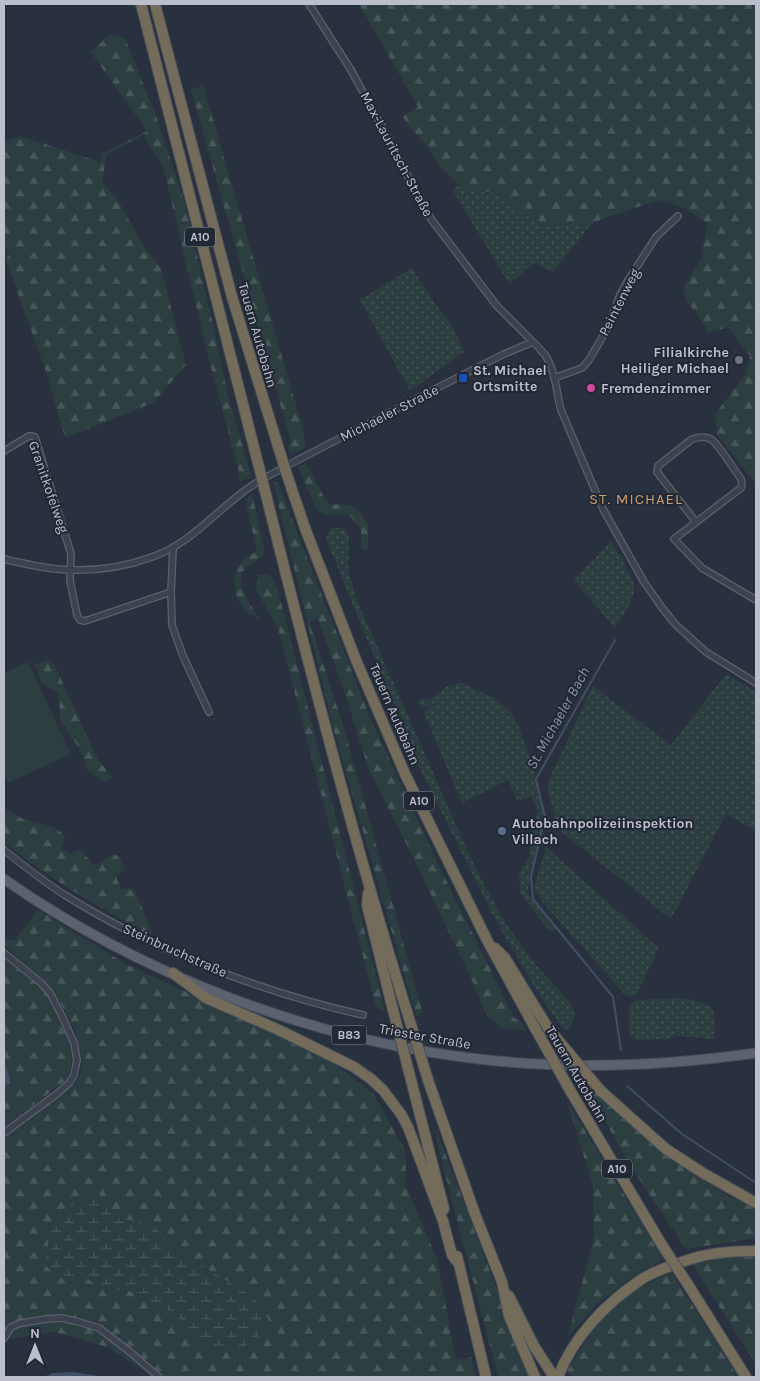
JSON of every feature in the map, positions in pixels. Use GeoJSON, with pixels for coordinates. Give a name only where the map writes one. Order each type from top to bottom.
{"type":"FeatureCollection","features":[{"type":"Feature","properties":{"kind":"highway","name":"A10"},"geometry":{"type":"LineString","coordinates":[[140,4],[369,887],[428,1080],[475,1214],[502,1282],[509,1316],[535,1377]]}},
{"type":"Feature","properties":{"kind":"highway","name":"Tauern Autobahn"},"geometry":{"type":"LineString","coordinates":[[155,4],[232,297],[286,472],[356,660],[405,774],[487,940],[571,1092],[662,1245],[746,1377]]}},
{"type":"Feature","properties":{"kind":"highway"},"geometry":{"type":"LineString","coordinates":[[369,887],[367,905],[486,1377]]}},
{"type":"Feature","properties":{"kind":"highway"},"geometry":{"type":"LineString","coordinates":[[487,940],[505,958],[548,1028],[601,1091],[666,1149],[703,1173],[756,1203]]}},
{"type":"Feature","properties":{"kind":"highway"},"geometry":{"type":"LineString","coordinates":[[173,973],[206,998],[279,1030],[354,1067],[371,1079],[382,1090],[401,1114],[408,1127],[443,1221],[452,1255],[458,1263]]}},
{"type":"Feature","properties":{"kind":"highway"},"geometry":{"type":"LineString","coordinates":[[502,1282],[534,1346],[554,1375],[592,1321],[608,1305],[642,1279],[664,1268],[693,1258],[729,1252],[756,1251]]}},
{"type":"Feature","properties":{"kind":"main road","name":"Triester Straße"},"geometry":{"type":"LineString","coordinates":[[5,881],[41,904],[127,952],[224,995],[334,1032],[383,1043],[479,1059],[535,1064],[605,1066],[679,1062],[756,1053]]}},
{"type":"Feature","properties":{"kind":"street","name":"Max-Lauritsch-Straße"},"geometry":{"type":"LineString","coordinates":[[309,4],[351,70],[431,219],[497,306],[533,342]]}},
{"type":"Feature","properties":{"kind":"street","name":"Peintenweg"},"geometry":{"type":"LineString","coordinates":[[554,378],[582,368],[589,360],[607,329],[627,282],[656,237],[678,216]]}},
{"type":"Feature","properties":{"kind":"street"},"geometry":{"type":"LineString","coordinates":[[533,342],[544,354],[554,378],[561,410],[603,509],[644,582],[676,625],[692,640],[706,652],[756,683]]}},
{"type":"Feature","properties":{"kind":"street","name":"Michaeler Straße"},"geometry":{"type":"LineString","coordinates":[[4,559],[56,569],[102,569],[134,562],[173,549],[254,484],[293,462],[504,354],[533,342]]}},
{"type":"Feature","properties":{"kind":"street","name":"Granitkofelweg"},"geometry":{"type":"LineString","coordinates":[[4,450],[29,436],[35,438],[71,554],[71,570]]}},
{"type":"Feature","properties":{"kind":"street"},"geometry":{"type":"LineString","coordinates":[[696,522],[657,472],[656,468],[692,439],[699,437],[714,441],[741,479],[742,484],[741,488],[674,539],[702,568],[756,600]]}},
{"type":"Feature","properties":{"kind":"street"},"geometry":{"type":"LineString","coordinates":[[173,549],[172,626],[183,656],[209,712]]}},
{"type":"Feature","properties":{"kind":"street"},"geometry":{"type":"LineString","coordinates":[[71,570],[70,580],[76,616],[80,620],[85,621],[171,592]]}},
{"type":"Feature","properties":{"kind":"street","name":"Steinbruchstraße"},"geometry":{"type":"LineString","coordinates":[[4,850],[68,897],[109,920],[179,954],[222,972],[291,996],[363,1015]]}},
{"type":"Feature","properties":{"kind":"street"},"geometry":{"type":"LineString","coordinates":[[4,953],[41,983],[50,993],[74,1042],[77,1060],[74,1075],[58,1093],[4,1133]]}},
{"type":"Feature","properties":{"kind":"street"},"geometry":{"type":"LineString","coordinates":[[727,1057],[756,1058]]}},
{"type":"Feature","properties":{"kind":"street"},"geometry":{"type":"LineString","coordinates":[[4,1338],[11,1327],[21,1323],[62,1318],[75,1321],[99,1328],[159,1377]]}},
{"type":"Feature","properties":{"kind":"green space"},"geometry":{"type":"Polygon","coordinates":[[[359,4],[756,4],[756,484],[717,435],[715,414],[745,375],[750,356],[728,328],[708,332],[696,312],[687,303],[683,288],[701,260],[707,223],[687,209],[659,200],[593,222],[543,226],[492,192],[470,191],[459,185],[439,166],[427,146],[407,125],[403,116],[418,107],[359,4]]]}},
{"type":"Feature","properties":{"kind":"green space"},"geometry":{"type":"Polygon","coordinates":[[[111,34],[125,38],[157,119],[184,200],[227,392],[252,478],[244,479],[241,482],[238,477],[239,472],[208,356],[163,166],[143,135],[107,154],[102,182],[117,199],[143,245],[161,269],[186,365],[153,403],[65,438],[47,375],[6,260],[10,252],[4,247],[4,141],[21,136],[100,162],[102,153],[147,131],[90,51],[111,34]]]}},
{"type":"Feature","properties":{"kind":"green space"},"geometry":{"type":"Polygon","coordinates":[[[203,85],[303,429],[306,447],[291,454],[288,448],[291,442],[191,90],[203,85]]]}},
{"type":"Feature","properties":{"kind":"green space"},"geometry":{"type":"Polygon","coordinates":[[[459,185],[470,191],[492,192],[543,226],[593,222],[553,272],[533,263],[509,284],[452,189],[459,185]]]}},
{"type":"Feature","properties":{"kind":"green space"},"geometry":{"type":"Polygon","coordinates":[[[412,268],[431,298],[453,327],[464,352],[410,391],[360,300],[412,268]]]}},
{"type":"Feature","properties":{"kind":"green space"},"geometry":{"type":"Polygon","coordinates":[[[306,463],[325,499],[330,504],[350,505],[359,511],[368,524],[368,549],[361,550],[361,530],[349,515],[325,515],[316,509],[298,467],[306,463]]]}},
{"type":"Feature","properties":{"kind":"green space"},"geometry":{"type":"Polygon","coordinates":[[[277,481],[369,715],[440,868],[514,1017],[522,1023],[526,1031],[502,1028],[486,1014],[470,976],[369,770],[345,693],[318,619],[310,622],[345,732],[421,1007],[421,1015],[416,1016],[333,727],[273,482],[277,481]]]}},
{"type":"Feature","properties":{"kind":"green space"},"geometry":{"type":"Polygon","coordinates":[[[252,494],[265,552],[259,559],[247,567],[241,579],[248,601],[260,620],[244,610],[236,596],[234,576],[244,559],[257,551],[245,500],[252,494]]]}},
{"type":"Feature","properties":{"kind":"green space"},"geometry":{"type":"Polygon","coordinates":[[[331,528],[344,528],[349,537],[348,569],[357,600],[472,861],[503,920],[535,964],[571,1004],[575,1014],[570,1028],[565,1031],[543,1001],[493,916],[403,734],[403,726],[326,539],[331,528]]]}},
{"type":"Feature","properties":{"kind":"green space"},"geometry":{"type":"Polygon","coordinates":[[[611,541],[630,574],[634,587],[631,602],[615,628],[574,580],[611,541]]]}},
{"type":"Feature","properties":{"kind":"green space"},"geometry":{"type":"Polygon","coordinates":[[[269,574],[278,590],[385,1011],[376,1007],[278,628],[256,590],[258,575],[269,574]]]}},
{"type":"Feature","properties":{"kind":"green space"},"geometry":{"type":"Polygon","coordinates":[[[50,659],[57,670],[98,760],[112,777],[106,783],[87,770],[82,752],[60,721],[59,693],[42,684],[35,664],[50,659]]]}},
{"type":"Feature","properties":{"kind":"green space"},"geometry":{"type":"Polygon","coordinates":[[[28,662],[71,754],[8,783],[4,774],[4,673],[28,662]]]}},
{"type":"Feature","properties":{"kind":"green space"},"geometry":{"type":"Polygon","coordinates":[[[726,674],[756,692],[756,831],[726,814],[671,919],[553,825],[554,812],[548,792],[548,781],[593,686],[671,745],[726,674]]]}},
{"type":"Feature","properties":{"kind":"green space"},"geometry":{"type":"Polygon","coordinates":[[[460,682],[494,698],[510,711],[517,722],[531,760],[545,817],[527,892],[560,930],[550,931],[520,892],[519,874],[529,858],[531,834],[536,825],[537,807],[531,796],[518,801],[508,780],[462,803],[423,711],[435,704],[421,708],[417,700],[420,698],[431,699],[448,686],[460,682]]]}},
{"type":"Feature","properties":{"kind":"green space"},"geometry":{"type":"Polygon","coordinates":[[[4,808],[21,818],[56,828],[65,836],[62,849],[69,854],[80,849],[95,866],[113,854],[118,856],[125,869],[116,877],[121,889],[134,888],[152,932],[148,935],[76,893],[25,859],[4,842],[4,808]]]}},
{"type":"Feature","properties":{"kind":"green space"},"geometry":{"type":"Polygon","coordinates":[[[546,847],[659,948],[636,996],[626,996],[544,904],[534,888],[546,847]]]}},
{"type":"Feature","properties":{"kind":"green space"},"geometry":{"type":"Polygon","coordinates":[[[38,910],[128,965],[324,1056],[373,1093],[406,1151],[405,1184],[437,1259],[456,1360],[471,1357],[476,1377],[153,1377],[110,1348],[55,1332],[4,1341],[4,1138],[72,1086],[80,1074],[82,1061],[75,1030],[60,1002],[49,987],[4,944],[4,939],[15,940],[38,910]]]}},
{"type":"Feature","properties":{"kind":"green space"},"geometry":{"type":"Polygon","coordinates":[[[4,958],[40,984],[45,991],[66,1033],[72,1062],[66,1080],[4,1128],[4,1091],[8,1072],[4,1063],[4,958]]]}},
{"type":"Feature","properties":{"kind":"green space"},"geometry":{"type":"Polygon","coordinates":[[[679,998],[694,1000],[712,1007],[715,1019],[714,1039],[677,1036],[666,1039],[636,1040],[629,1035],[629,1007],[636,1000],[679,998]]]}},
{"type":"Feature","properties":{"kind":"green space"},"geometry":{"type":"Polygon","coordinates":[[[583,1081],[662,1153],[726,1195],[756,1209],[756,1238],[686,1249],[629,1164],[583,1081]]]}},
{"type":"Feature","properties":{"kind":"green space"},"geometry":{"type":"Polygon","coordinates":[[[567,1101],[663,1259],[632,1277],[597,1304],[567,1338],[594,1236],[593,1186],[567,1101]]]}},
{"type":"Feature","properties":{"kind":"green space"},"geometry":{"type":"Polygon","coordinates":[[[436,1129],[530,1377],[498,1377],[437,1143],[436,1129]]]}},
{"type":"Feature","properties":{"kind":"green space"},"geometry":{"type":"Polygon","coordinates":[[[100,1195],[119,1218],[154,1225],[183,1264],[200,1264],[254,1297],[269,1320],[254,1343],[225,1350],[209,1348],[174,1313],[129,1291],[101,1287],[81,1275],[77,1279],[58,1278],[45,1265],[48,1250],[48,1226],[71,1205],[91,1196],[100,1195]]]}},
{"type":"Feature","properties":{"kind":"green space"},"geometry":{"type":"Polygon","coordinates":[[[730,1257],[756,1257],[756,1364],[692,1264],[730,1257]]]}},
{"type":"Feature","properties":{"kind":"green space"},"geometry":{"type":"Polygon","coordinates":[[[671,1272],[738,1377],[571,1377],[567,1371],[594,1327],[634,1291],[671,1272]]]}},
{"type":"Feature","properties":{"kind":"water"},"geometry":{"type":"Polygon","coordinates":[[[4,1063],[10,1080],[5,1086],[4,1091],[4,1063]]]}},
{"type":"Feature","properties":{"kind":"water"},"geometry":{"type":"Polygon","coordinates":[[[73,1372],[98,1377],[46,1377],[52,1373],[73,1372]]]}},
{"type":"Feature","properties":{"kind":"waterway","name":"St. Michaeler Bach"},"geometry":{"type":"LineString","coordinates":[[615,640],[536,779],[545,817],[531,877],[533,899],[613,997],[621,1050]]}},
{"type":"Feature","properties":{"kind":"waterway","name":"St. Michaeler Bach"},"geometry":{"type":"LineString","coordinates":[[627,1086],[682,1134],[756,1183]]}},
{"type":"Feature","properties":{"kind":"place","name":"Filialkirche Heiliger Michael"},"geometry":{"type":"Point","coordinates":[739,360]}},
{"type":"Feature","properties":{"kind":"place","name":"St. Michael Ortsmitte"},"geometry":{"type":"Point","coordinates":[463,378]}},
{"type":"Feature","properties":{"kind":"place","name":"Fremdenzimmer"},"geometry":{"type":"Point","coordinates":[591,388]}},
{"type":"Feature","properties":{"kind":"place","name":"Autobahnpolizeiinspektion Villach"},"geometry":{"type":"Point","coordinates":[502,831]}},
{"type":"Feature","properties":{"kind":"district","name":"ST. MICHAEL"},"geometry":{"type":"Point","coordinates":[636,499]}}]}
